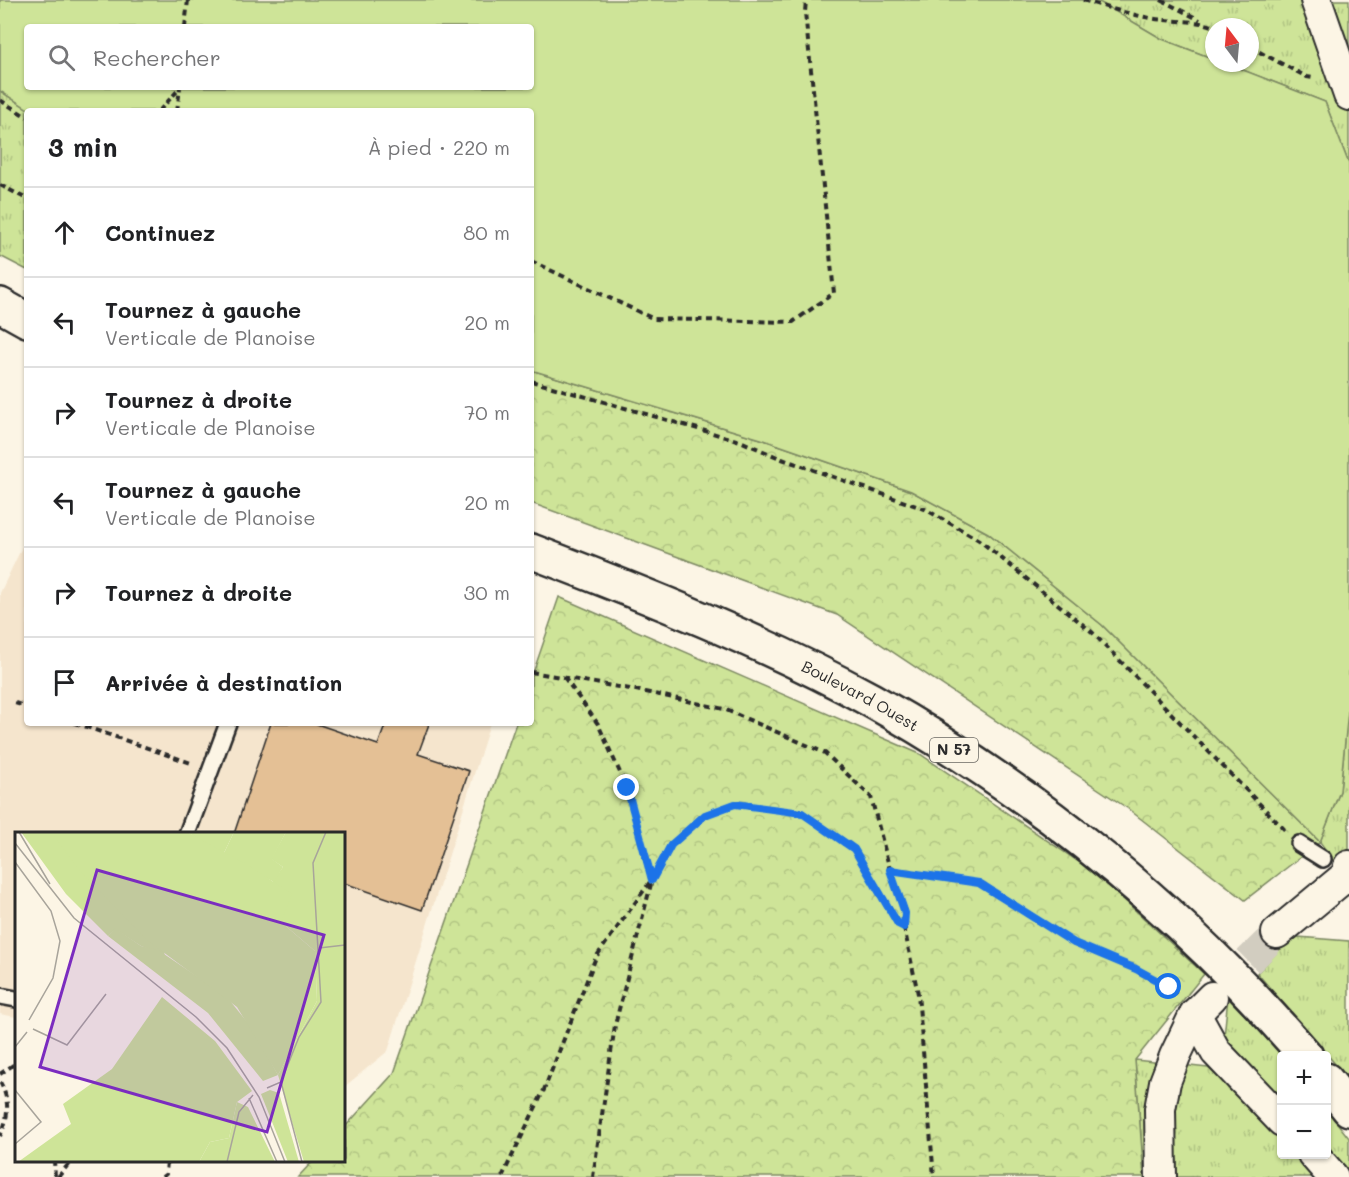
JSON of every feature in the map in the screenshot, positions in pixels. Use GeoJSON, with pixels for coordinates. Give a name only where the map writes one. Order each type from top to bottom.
{"type":"FeatureCollection","features":[{"type":"Feature","properties":{"kind":"main road"},"geometry":{"type":"LineString","coordinates":[[0,305],[24,318]]}},
{"type":"Feature","properties":{"kind":"main road"},"geometry":{"type":"LineString","coordinates":[[0,327],[24,340]]}},
{"type":"Feature","properties":{"kind":"main road","name":"Boulevard Ouest"},"geometry":{"type":"LineString","coordinates":[[534,552],[653,599],[776,653],[870,700],[972,761],[1054,819],[1144,892],[1250,994],[1301,1051]]}},
{"type":"Feature","properties":{"kind":"main road"},"geometry":{"type":"LineString","coordinates":[[1331,1086],[1349,1109]]}},
{"type":"Feature","properties":{"kind":"street"},"geometry":{"type":"LineString","coordinates":[[1316,0],[1348,87]]}},
{"type":"Feature","properties":{"kind":"street"},"geometry":{"type":"LineString","coordinates":[[1277,933],[1342,870]]}},
{"type":"Feature","properties":{"kind":"street"},"geometry":{"type":"LineString","coordinates":[[1204,1005],[1216,1052],[1277,1117]]}},
{"type":"Feature","properties":{"kind":"street"},"geometry":{"type":"LineString","coordinates":[[1161,1177],[1160,1109],[1165,1082],[1174,1056],[1204,1005]]}},
{"type":"Feature","properties":{"kind":"street"},"geometry":{"type":"LineString","coordinates":[[1317,1159],[1333,1177]]}},
{"type":"Feature","properties":{"kind":"lane"},"geometry":{"type":"LineString","coordinates":[[188,832],[227,726]]}},
{"type":"Feature","properties":{"kind":"lane"},"geometry":{"type":"LineString","coordinates":[[1299,844],[1342,870]]}},
{"type":"Feature","properties":{"kind":"lane"},"geometry":{"type":"LineString","coordinates":[[0,996],[15,999]]}},
{"type":"Feature","properties":{"kind":"path"},"geometry":{"type":"LineString","coordinates":[[185,24],[188,0]]}},
{"type":"Feature","properties":{"kind":"path"},"geometry":{"type":"LineString","coordinates":[[534,262],[654,319],[793,322],[834,293],[805,12],[806,0]]}},
{"type":"Feature","properties":{"kind":"path"},"geometry":{"type":"LineString","coordinates":[[1083,0],[1164,20],[1203,22]]}},
{"type":"Feature","properties":{"kind":"path"},"geometry":{"type":"LineString","coordinates":[[1161,0],[1203,22]]}},
{"type":"Feature","properties":{"kind":"path"},"geometry":{"type":"LineString","coordinates":[[1259,51],[1307,77],[1348,87]]}},
{"type":"Feature","properties":{"kind":"path"},"geometry":{"type":"LineString","coordinates":[[162,108],[178,90]]}},
{"type":"Feature","properties":{"kind":"path"},"geometry":{"type":"LineString","coordinates":[[177,108],[180,90]]}},
{"type":"Feature","properties":{"kind":"path"},"geometry":{"type":"LineString","coordinates":[[0,100],[24,115]]}},
{"type":"Feature","properties":{"kind":"path"},"geometry":{"type":"LineString","coordinates":[[0,185],[24,197]]}},
{"type":"Feature","properties":{"kind":"path"},"geometry":{"type":"LineString","coordinates":[[534,382],[740,441],[782,459],[925,509],[979,540],[1092,632],[1299,844]]}},
{"type":"Feature","properties":{"kind":"path"},"geometry":{"type":"LineString","coordinates":[[534,672],[563,676],[724,709],[825,753],[871,797],[890,870],[905,913],[904,927],[918,994],[934,1177]]}},
{"type":"Feature","properties":{"kind":"path"},"geometry":{"type":"LineString","coordinates":[[563,676],[598,724],[627,788],[652,880],[615,1025],[593,1177]]}},
{"type":"Feature","properties":{"kind":"path"},"geometry":{"type":"LineString","coordinates":[[15,703],[24,706]]}},
{"type":"Feature","properties":{"kind":"path"},"geometry":{"type":"LineString","coordinates":[[84,726],[196,765],[211,768]]}},
{"type":"Feature","properties":{"kind":"path"},"geometry":{"type":"LineString","coordinates":[[502,1177],[544,1090],[596,957],[652,880],[671,845],[705,815],[735,804],[802,813],[854,849],[898,924],[904,927]]}},
{"type":"Feature","properties":{"kind":"path"},"geometry":{"type":"LineString","coordinates":[[890,870],[979,883],[1074,943],[1136,969],[1204,1005]]}},
{"type":"Feature","properties":{"kind":"path"},"geometry":{"type":"LineString","coordinates":[[0,1074],[15,1064]]}},
{"type":"Feature","properties":{"kind":"path"},"geometry":{"type":"LineString","coordinates":[[0,1082],[5,1091],[8,1108],[5,1126],[0,1136]]}},
{"type":"Feature","properties":{"kind":"path"},"geometry":{"type":"LineString","coordinates":[[54,1162],[56,1177]]}},
{"type":"Feature","properties":{"kind":"path"},"geometry":{"type":"LineString","coordinates":[[56,1177],[71,1162]]}},
{"type":"Feature","properties":{"kind":"path"},"geometry":{"type":"LineString","coordinates":[[162,1177],[166,1173],[167,1162]]}},
{"type":"Feature","properties":{"kind":"shaded area"},"geometry":{"type":"Polygon","coordinates":[[[24,545],[24,726],[489,726],[388,1051],[345,1086],[345,832],[15,832],[15,1017],[0,1014],[0,593],[24,545]]]}},
{"type":"Feature","properties":{"kind":"green space"},"geometry":{"type":"Polygon","coordinates":[[[0,0],[1096,0],[1162,39],[1205,56],[1205,72],[1248,72],[1325,102],[1349,164],[1349,701],[1340,791],[1320,842],[1102,625],[988,533],[911,491],[761,439],[534,371],[534,108],[26,108],[0,91],[0,0]]]}},
{"type":"Feature","properties":{"kind":"green space"},"geometry":{"type":"Polygon","coordinates":[[[1095,0],[1349,0],[1349,164],[1325,102],[1248,72],[1259,72],[1259,18],[1205,18],[1205,56],[1162,39],[1095,0]]]}},
{"type":"Feature","properties":{"kind":"green space"},"geometry":{"type":"Polygon","coordinates":[[[0,43],[24,82],[24,90],[45,90],[151,108],[24,108],[24,268],[0,256],[0,43]]]}},
{"type":"Feature","properties":{"kind":"green space"},"geometry":{"type":"Polygon","coordinates":[[[534,371],[761,439],[911,491],[988,533],[1102,625],[1320,842],[1245,900],[1127,808],[837,615],[534,504],[534,371]]]}},
{"type":"Feature","properties":{"kind":"green space"},"geometry":{"type":"Polygon","coordinates":[[[559,597],[920,754],[1095,873],[1204,974],[1135,1060],[1144,1177],[298,1177],[312,1162],[345,1162],[345,1127],[394,1073],[515,726],[534,726],[534,670],[559,597]]]}},
{"type":"Feature","properties":{"kind":"green space"},"geometry":{"type":"Polygon","coordinates":[[[1349,701],[1349,882],[1320,842],[1340,791],[1349,701]]]}},
{"type":"Feature","properties":{"kind":"green space"},"geometry":{"type":"Polygon","coordinates":[[[1298,937],[1349,941],[1349,1080],[1331,1059],[1331,1051],[1324,1051],[1257,973],[1285,944],[1298,937]]]}},
{"type":"Feature","properties":{"kind":"green space"},"geometry":{"type":"Polygon","coordinates":[[[1228,997],[1278,1051],[1277,1098],[1224,1037],[1228,997]]]}},
{"type":"Feature","properties":{"kind":"green space"},"geometry":{"type":"Polygon","coordinates":[[[1135,1060],[1208,1068],[1277,1130],[1277,1159],[1305,1159],[1320,1177],[1144,1177],[1135,1060]]]}},
{"type":"Feature","properties":{"kind":"green space"},"geometry":{"type":"Polygon","coordinates":[[[1331,1115],[1349,1138],[1349,1177],[1345,1177],[1329,1159],[1331,1115]]]}},
{"type":"Feature","properties":{"kind":"building"},"geometry":{"type":"Polygon","coordinates":[[[270,726],[323,726],[378,745],[385,726],[428,726],[418,754],[469,771],[422,910],[345,883],[345,832],[235,832],[270,726]]]}},
{"type":"Feature","properties":{"kind":"tunnel"},"geometry":{"type":"LineString","coordinates":[[1216,993],[1277,933]]}},
{"type":"Feature","properties":{"kind":"route"},"geometry":{"type":"LineString","coordinates":[[627,788],[652,880],[671,845],[705,815],[735,804],[802,813],[854,849],[898,924],[904,927],[905,913],[890,870],[979,883],[1074,943],[1136,969],[1169,987]]}}]}
